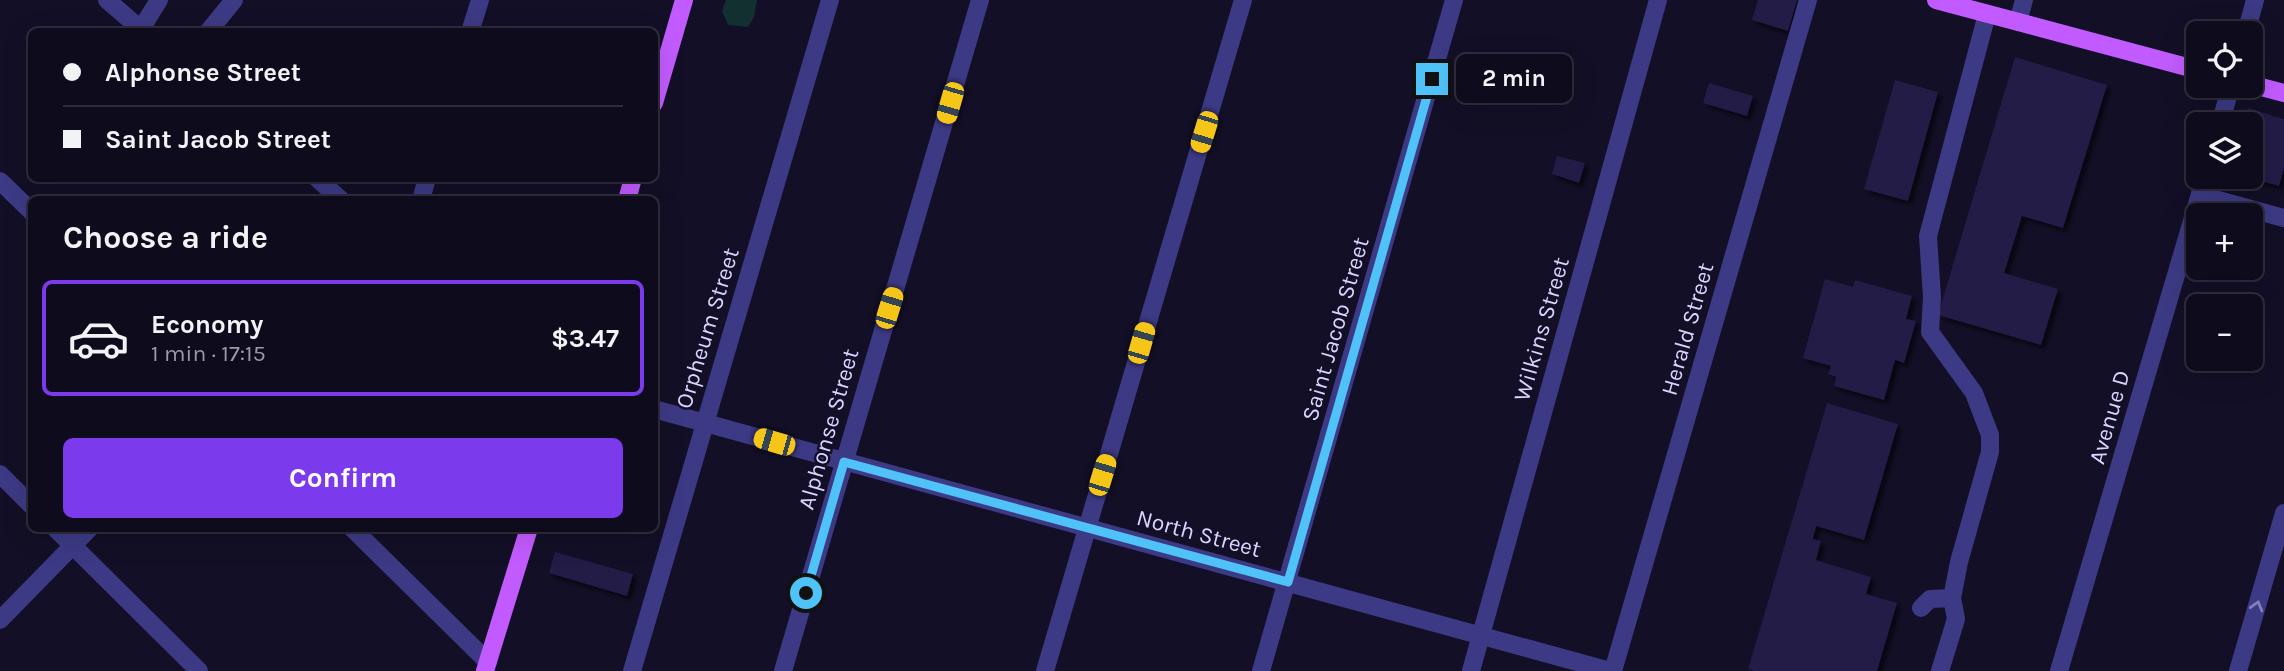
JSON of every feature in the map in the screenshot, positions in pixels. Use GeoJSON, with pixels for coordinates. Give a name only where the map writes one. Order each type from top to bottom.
{"type":"FeatureCollection","features":[{"type":"Feature","properties":{"kind":"main road"},"geometry":{"type":"LineString","coordinates":[[658,89],[684,0]]}},
{"type":"Feature","properties":{"kind":"main road"},"geometry":{"type":"LineString","coordinates":[[1936,0],[2186,66]]}},
{"type":"Feature","properties":{"kind":"main road"},"geometry":{"type":"LineString","coordinates":[[2263,87],[2284,93]]}},
{"type":"Feature","properties":{"kind":"main road"},"geometry":{"type":"LineString","coordinates":[[487,666],[528,532]]}},
{"type":"Feature","properties":{"kind":"street"},"geometry":{"type":"LineString","coordinates":[[107,0],[141,28]]}},
{"type":"Feature","properties":{"kind":"street"},"geometry":{"type":"LineString","coordinates":[[144,28],[159,0]]}},
{"type":"Feature","properties":{"kind":"street"},"geometry":{"type":"LineString","coordinates":[[211,28],[234,0]]}},
{"type":"Feature","properties":{"kind":"street"},"geometry":{"type":"LineString","coordinates":[[471,28],[480,0]]}},
{"type":"Feature","properties":{"kind":"street","name":"Orpheum Street"},"geometry":{"type":"LineString","coordinates":[[632,671],[830,0]]}},
{"type":"Feature","properties":{"kind":"street","name":"Alphonse Street"},"geometry":{"type":"LineString","coordinates":[[783,671],[980,0]]}},
{"type":"Feature","properties":{"kind":"street"},"geometry":{"type":"LineString","coordinates":[[1045,671],[1243,0]]}},
{"type":"Feature","properties":{"kind":"street","name":"Saint Jacob Street"},"geometry":{"type":"LineString","coordinates":[[1261,671],[1454,0]]}},
{"type":"Feature","properties":{"kind":"street","name":"Wilkins Street"},"geometry":{"type":"LineString","coordinates":[[1471,671],[1658,0]]}},
{"type":"Feature","properties":{"kind":"street","name":"Herald Street"},"geometry":{"type":"LineString","coordinates":[[1611,671],[1808,0]]}},
{"type":"Feature","properties":{"kind":"street"},"geometry":{"type":"LineString","coordinates":[[2018,22],[2024,0]]}},
{"type":"Feature","properties":{"kind":"street"},"geometry":{"type":"LineString","coordinates":[[2249,21],[2255,0]]}},
{"type":"Feature","properties":{"kind":"street"},"geometry":{"type":"LineString","coordinates":[[1940,671],[1956,619],[1952,598],[1990,452],[1990,435],[1975,393],[1930,332],[1932,298],[1928,236],[1987,13]]}},
{"type":"Feature","properties":{"kind":"street"},"geometry":{"type":"LineString","coordinates":[[0,181],[28,208]]}},
{"type":"Feature","properties":{"kind":"street"},"geometry":{"type":"LineString","coordinates":[[321,182],[337,196]]}},
{"type":"Feature","properties":{"kind":"street","name":"Avenue D"},"geometry":{"type":"LineString","coordinates":[[2059,671],[2202,189]]}},
{"type":"Feature","properties":{"kind":"street"},"geometry":{"type":"LineString","coordinates":[[2200,195],[2284,218]]}},
{"type":"Feature","properties":{"kind":"street","name":"North Street"},"geometry":{"type":"LineString","coordinates":[[658,410],[1611,671]]}},
{"type":"Feature","properties":{"kind":"street"},"geometry":{"type":"LineString","coordinates":[[0,474],[28,502]]}},
{"type":"Feature","properties":{"kind":"street"},"geometry":{"type":"LineString","coordinates":[[2238,671],[2284,513]]}},
{"type":"Feature","properties":{"kind":"street"},"geometry":{"type":"LineString","coordinates":[[59,532],[199,671]]}},
{"type":"Feature","properties":{"kind":"street"},"geometry":{"type":"LineString","coordinates":[[0,620],[86,532]]}},
{"type":"Feature","properties":{"kind":"street"},"geometry":{"type":"LineString","coordinates":[[356,532],[487,666]]}},
{"type":"Feature","properties":{"kind":"street"},"geometry":{"type":"LineString","coordinates":[[1921,608],[1930,598],[1952,598]]}},
{"type":"Feature","properties":{"kind":"green space"},"geometry":{"type":"Polygon","coordinates":[[[726,0],[757,0],[754,17],[748,27],[728,25],[722,11],[726,0]]]}},
{"type":"Feature","properties":{"kind":"building"},"geometry":{"type":"Polygon","coordinates":[[[1758,0],[1797,0],[1788,31],[1752,20],[1758,0]]]}},
{"type":"Feature","properties":{"kind":"building"},"geometry":{"type":"Polygon","coordinates":[[[2015,57],[2107,85],[2063,228],[2022,216],[2004,273],[2058,289],[2041,345],[1938,315],[2015,57]]]}},
{"type":"Feature","properties":{"kind":"building"},"geometry":{"type":"Polygon","coordinates":[[[1895,80],[1938,92],[1908,201],[1864,189],[1895,80]]]}},
{"type":"Feature","properties":{"kind":"building"},"geometry":{"type":"Polygon","coordinates":[[[1709,83],[1753,96],[1747,116],[1703,103],[1709,83]]]}},
{"type":"Feature","properties":{"kind":"building"},"geometry":{"type":"Polygon","coordinates":[[[2263,113],[2284,119],[2284,168],[2279,186],[2263,182],[2263,113]]]}},
{"type":"Feature","properties":{"kind":"building"},"geometry":{"type":"Polygon","coordinates":[[[1557,156],[1585,163],[1579,183],[1552,174],[1557,156]]]}},
{"type":"Feature","properties":{"kind":"building"},"geometry":{"type":"Polygon","coordinates":[[[1825,279],[1853,287],[1855,280],[1912,296],[1906,319],[1916,321],[1904,363],[1895,360],[1884,400],[1834,386],[1836,377],[1828,374],[1831,366],[1803,358],[1825,279]]]}},
{"type":"Feature","properties":{"kind":"building"},"geometry":{"type":"Polygon","coordinates":[[[1827,403],[1898,424],[1864,540],[1816,526],[1813,539],[1821,541],[1816,560],[1871,577],[1866,594],[1897,603],[1877,671],[1754,671],[1748,669],[1827,403]]]}},
{"type":"Feature","properties":{"kind":"building"},"geometry":{"type":"Polygon","coordinates":[[[555,552],[633,574],[627,596],[549,573],[555,552]]]}},
{"type":"Feature","properties":{"kind":"route"},"geometry":{"type":"LineString","coordinates":[[806,593],[844,462],[1288,582],[1432,79]]}}]}
